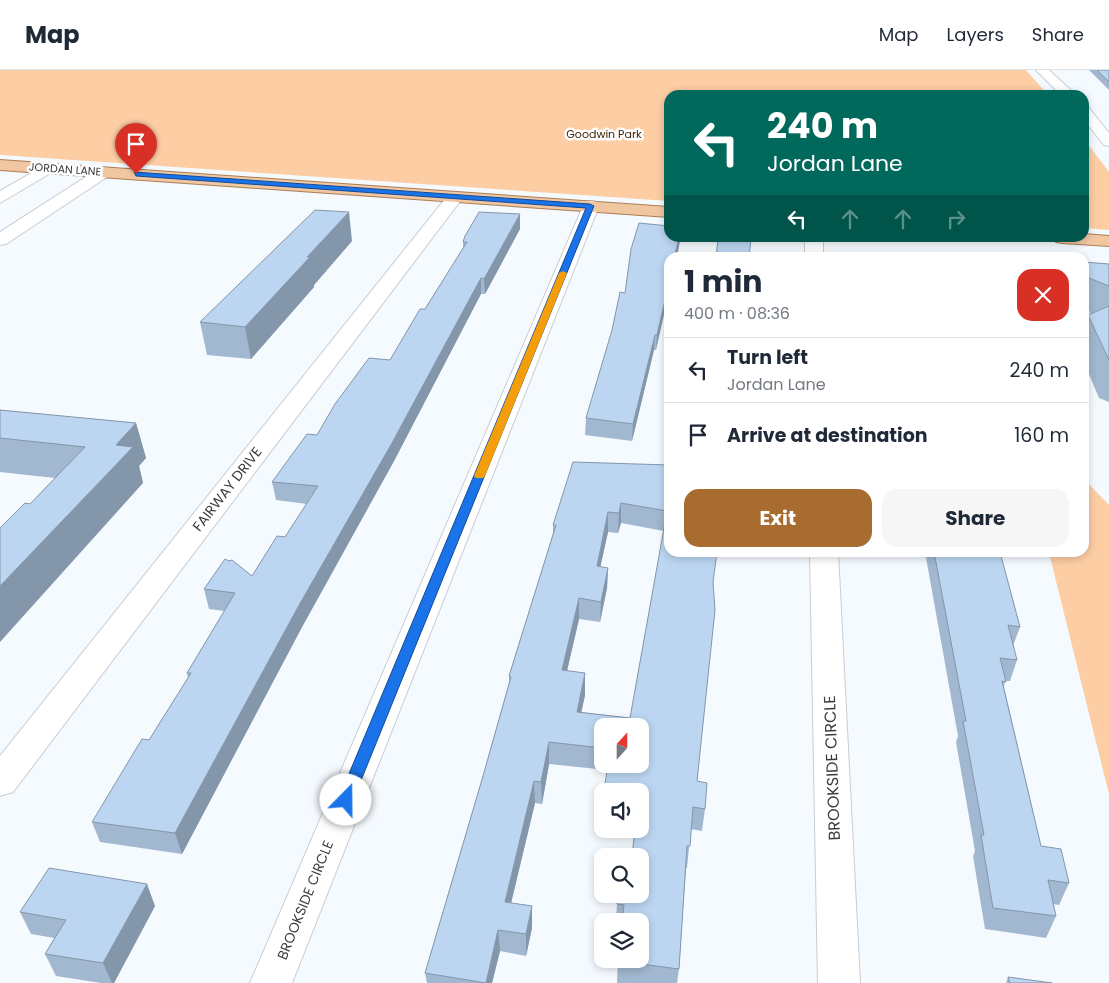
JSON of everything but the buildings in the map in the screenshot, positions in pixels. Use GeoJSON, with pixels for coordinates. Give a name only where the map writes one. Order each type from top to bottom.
{"type":"FeatureCollection","features":[{"type":"Feature","properties":{"kind":"main road","name":"JORDAN LANE"},"geometry":{"type":"LineString","coordinates":[[0,165],[664,212]]}},
{"type":"Feature","properties":{"kind":"main road"},"geometry":{"type":"LineString","coordinates":[[1089,240],[1109,241]]}},
{"type":"Feature","properties":{"kind":"street"},"geometry":{"type":"LineString","coordinates":[[1042,70],[1064,90]]}},
{"type":"Feature","properties":{"kind":"street"},"geometry":{"type":"LineString","coordinates":[[1089,117],[1109,142]]}},
{"type":"Feature","properties":{"kind":"street"},"geometry":{"type":"LineString","coordinates":[[0,198],[49,168]]}},
{"type":"Feature","properties":{"kind":"street"},"geometry":{"type":"LineString","coordinates":[[0,240],[104,172]]}},
{"type":"Feature","properties":{"kind":"street","name":"FAIRWAY DRIVE"},"geometry":{"type":"LineString","coordinates":[[0,782],[455,197]]}},
{"type":"Feature","properties":{"kind":"street","name":"BROOKSIDE CIRCLE"},"geometry":{"type":"LineString","coordinates":[[271,983],[590,206]]}},
{"type":"Feature","properties":{"kind":"street","name":"BROOKSIDE CIRCLE"},"geometry":{"type":"LineString","coordinates":[[824,557],[839,983]]}},
{"type":"Feature","properties":{"kind":"green space","name":"Goodwin Park"},"geometry":{"type":"Polygon","coordinates":[[[0,70],[1026,70],[1044,90],[664,90],[664,201],[0,155],[0,70]]]}},
{"type":"Feature","properties":{"kind":"green space"},"geometry":{"type":"Polygon","coordinates":[[[1089,146],[1109,172],[1109,230],[1089,228],[1089,146]]]}},
{"type":"Feature","properties":{"kind":"green space"},"geometry":{"type":"Polygon","coordinates":[[[1089,484],[1109,505],[1109,794],[1050,557],[1089,557],[1089,484]]]}},
{"type":"Feature","properties":{"kind":"slow traffic"},"geometry":{"type":"LineString","coordinates":[[479,476],[563,273]]}},
{"type":"Feature","properties":{"kind":"route"},"geometry":{"type":"LineString","coordinates":[[136,174],[590,206],[346,800]]}}]}
